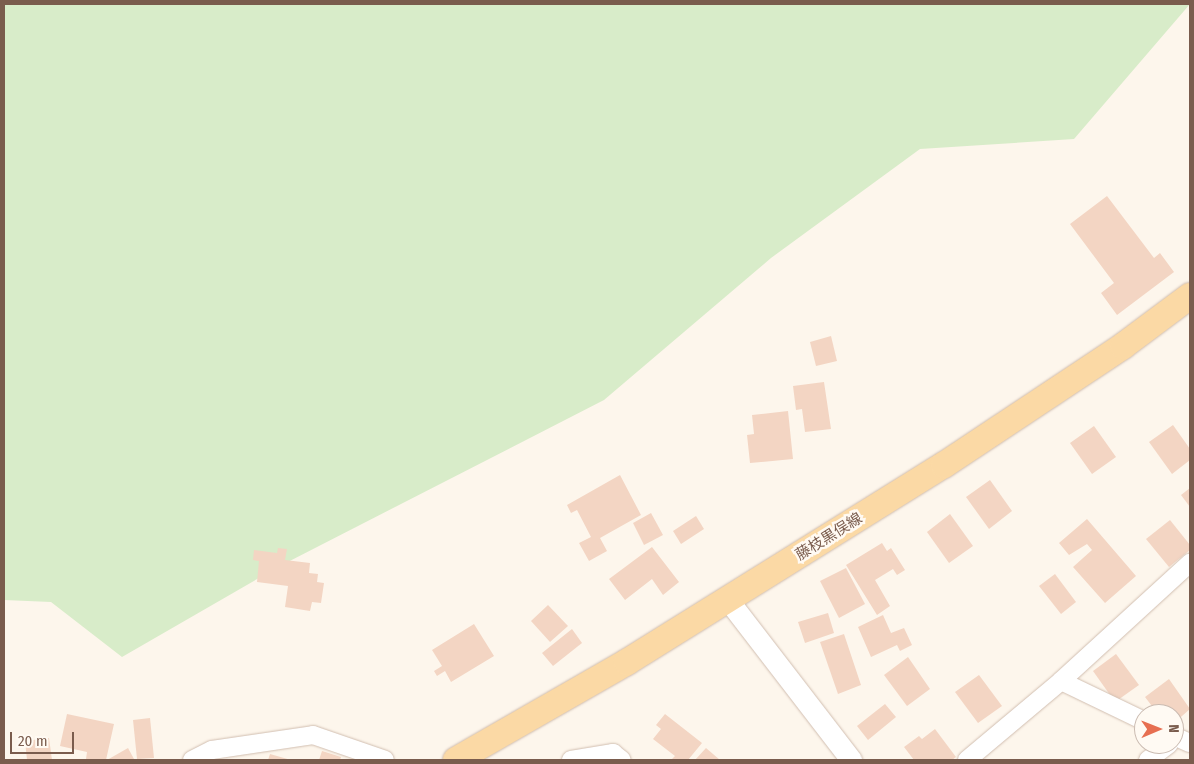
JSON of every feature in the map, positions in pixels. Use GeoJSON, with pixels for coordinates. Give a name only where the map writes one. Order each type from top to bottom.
{"type":"FeatureCollection","features":[{"type":"Feature","properties":{"kind":"main road","name":"藤枝黒俣線"},"geometry":{"type":"LineString","coordinates":[[456,760],[728,600],[1034,407],[1190,296]]}},
{"type":"Feature","properties":{"kind":"street"},"geometry":{"type":"LineString","coordinates":[[967,760],[1061,681],[1190,563]]}},
{"type":"Feature","properties":{"kind":"street"},"geometry":{"type":"LineString","coordinates":[[728,600],[851,760]]}},
{"type":"Feature","properties":{"kind":"street"},"geometry":{"type":"LineString","coordinates":[[1061,681],[1134,716]]}},
{"type":"Feature","properties":{"kind":"street"},"geometry":{"type":"LineString","coordinates":[[192,760],[212,750],[312,735],[385,760]]}},
{"type":"Feature","properties":{"kind":"street"},"geometry":{"type":"LineString","coordinates":[[570,760],[613,753],[622,760]]}},
{"type":"Feature","properties":{"kind":"green space"},"geometry":{"type":"Polygon","coordinates":[[[4,4],[1190,4],[1074,139],[920,149],[771,258],[604,400],[278,567],[122,657],[51,602],[4,600],[4,4]]]}},
{"type":"Feature","properties":{"kind":"building"},"geometry":{"type":"Polygon","coordinates":[[[1107,196],[1154,258],[1160,253],[1174,272],[1117,315],[1101,293],[1114,283],[1070,224],[1107,196]]]}},
{"type":"Feature","properties":{"kind":"building"},"geometry":{"type":"Polygon","coordinates":[[[831,336],[837,361],[816,366],[810,342],[831,336]]]}},
{"type":"Feature","properties":{"kind":"building"},"geometry":{"type":"Polygon","coordinates":[[[824,382],[831,429],[805,432],[802,409],[796,410],[793,386],[824,382]]]}},
{"type":"Feature","properties":{"kind":"building"},"geometry":{"type":"Polygon","coordinates":[[[788,411],[793,459],[750,463],[747,435],[754,434],[752,415],[788,411]]]}},
{"type":"Feature","properties":{"kind":"building"},"geometry":{"type":"Polygon","coordinates":[[[1173,425],[1190,449],[1190,460],[1172,474],[1149,442],[1173,425]]]}},
{"type":"Feature","properties":{"kind":"building"},"geometry":{"type":"Polygon","coordinates":[[[1094,426],[1116,457],[1092,474],[1070,443],[1094,426]]]}},
{"type":"Feature","properties":{"kind":"building"},"geometry":{"type":"Polygon","coordinates":[[[620,475],[641,515],[600,538],[607,551],[589,561],[579,543],[591,537],[577,510],[571,513],[567,505],[620,475]]]}},
{"type":"Feature","properties":{"kind":"building"},"geometry":{"type":"Polygon","coordinates":[[[990,480],[1012,511],[989,529],[966,497],[990,480]]]}},
{"type":"Feature","properties":{"kind":"building"},"geometry":{"type":"Polygon","coordinates":[[[1190,488],[1190,507],[1181,495],[1190,488]]]}},
{"type":"Feature","properties":{"kind":"building"},"geometry":{"type":"Polygon","coordinates":[[[651,513],[663,535],[644,545],[633,523],[651,513]]]}},
{"type":"Feature","properties":{"kind":"building"},"geometry":{"type":"Polygon","coordinates":[[[950,514],[973,546],[949,563],[927,532],[950,514]]]}},
{"type":"Feature","properties":{"kind":"building"},"geometry":{"type":"Polygon","coordinates":[[[696,516],[704,529],[681,544],[673,531],[696,516]]]}},
{"type":"Feature","properties":{"kind":"building"},"geometry":{"type":"Polygon","coordinates":[[[1087,519],[1136,576],[1105,603],[1073,567],[1092,550],[1087,544],[1069,555],[1059,543],[1087,519]]]}},
{"type":"Feature","properties":{"kind":"building"},"geometry":{"type":"Polygon","coordinates":[[[1170,520],[1190,545],[1190,550],[1169,567],[1146,539],[1170,520]]]}},
{"type":"Feature","properties":{"kind":"building"},"geometry":{"type":"Polygon","coordinates":[[[882,543],[887,551],[891,548],[905,570],[897,575],[893,569],[875,580],[890,606],[877,615],[846,565],[882,543]]]}},
{"type":"Feature","properties":{"kind":"building"},"geometry":{"type":"Polygon","coordinates":[[[652,547],[679,582],[663,595],[652,579],[625,600],[609,579],[652,547]]]}},
{"type":"Feature","properties":{"kind":"building"},"geometry":{"type":"Polygon","coordinates":[[[278,548],[287,549],[285,560],[310,563],[309,573],[318,574],[317,582],[324,583],[321,603],[312,602],[310,611],[285,607],[288,586],[257,582],[259,561],[253,560],[254,550],[277,553],[278,548]]]}},
{"type":"Feature","properties":{"kind":"building"},"geometry":{"type":"Polygon","coordinates":[[[846,568],[865,604],[839,618],[820,581],[846,568]]]}},
{"type":"Feature","properties":{"kind":"building"},"geometry":{"type":"Polygon","coordinates":[[[1055,574],[1076,602],[1061,614],[1039,586],[1055,574]]]}},
{"type":"Feature","properties":{"kind":"building"},"geometry":{"type":"Polygon","coordinates":[[[548,605],[568,626],[550,642],[531,621],[548,605]]]}},
{"type":"Feature","properties":{"kind":"building"},"geometry":{"type":"Polygon","coordinates":[[[828,613],[834,633],[805,643],[798,622],[828,613]]]}},
{"type":"Feature","properties":{"kind":"building"},"geometry":{"type":"Polygon","coordinates":[[[883,615],[891,633],[904,628],[912,645],[900,651],[897,645],[871,657],[858,627],[883,615]]]}},
{"type":"Feature","properties":{"kind":"building"},"geometry":{"type":"Polygon","coordinates":[[[474,624],[494,656],[451,682],[445,671],[437,676],[434,671],[442,666],[432,650],[474,624]]]}},
{"type":"Feature","properties":{"kind":"building"},"geometry":{"type":"Polygon","coordinates":[[[572,629],[582,643],[553,666],[542,653],[572,629]]]}},
{"type":"Feature","properties":{"kind":"building"},"geometry":{"type":"Polygon","coordinates":[[[844,634],[861,685],[838,694],[820,642],[844,634]]]}},
{"type":"Feature","properties":{"kind":"building"},"geometry":{"type":"Polygon","coordinates":[[[1116,654],[1139,685],[1115,702],[1093,671],[1116,654]]]}},
{"type":"Feature","properties":{"kind":"building"},"geometry":{"type":"Polygon","coordinates":[[[908,657],[930,689],[907,706],[884,675],[908,657]]]}},
{"type":"Feature","properties":{"kind":"building"},"geometry":{"type":"Polygon","coordinates":[[[979,675],[1002,706],[978,723],[955,692],[979,675]]]}},
{"type":"Feature","properties":{"kind":"building"},"geometry":{"type":"Polygon","coordinates":[[[1169,679],[1190,709],[1184,714],[1184,704],[1150,704],[1145,697],[1169,679]]]}},
{"type":"Feature","properties":{"kind":"building"},"geometry":{"type":"Polygon","coordinates":[[[885,704],[896,717],[868,740],[857,726],[885,704]]]}},
{"type":"Feature","properties":{"kind":"building"},"geometry":{"type":"Polygon","coordinates":[[[67,714],[114,724],[106,760],[86,759],[87,752],[60,746],[67,714]]]}},
{"type":"Feature","properties":{"kind":"building"},"geometry":{"type":"Polygon","coordinates":[[[665,714],[702,743],[688,760],[671,760],[675,756],[653,739],[661,729],[656,725],[665,714]]]}},
{"type":"Feature","properties":{"kind":"building"},"geometry":{"type":"Polygon","coordinates":[[[150,718],[154,758],[137,759],[133,720],[150,718]]]}},
{"type":"Feature","properties":{"kind":"building"},"geometry":{"type":"Polygon","coordinates":[[[935,729],[956,757],[952,760],[914,760],[904,747],[919,736],[922,739],[935,729]]]}},
{"type":"Feature","properties":{"kind":"building"},"geometry":{"type":"Polygon","coordinates":[[[49,738],[52,760],[27,760],[25,741],[49,738]]]}},
{"type":"Feature","properties":{"kind":"building"},"geometry":{"type":"Polygon","coordinates":[[[128,748],[134,759],[107,760],[128,748]]]}},
{"type":"Feature","properties":{"kind":"building"},"geometry":{"type":"Polygon","coordinates":[[[706,748],[720,760],[695,760],[706,748]]]}},
{"type":"Feature","properties":{"kind":"building"},"geometry":{"type":"Polygon","coordinates":[[[322,751],[341,757],[340,760],[319,760],[322,751]]]}},
{"type":"Feature","properties":{"kind":"building"},"geometry":{"type":"Polygon","coordinates":[[[270,754],[291,760],[268,760],[270,754]]]}}]}
